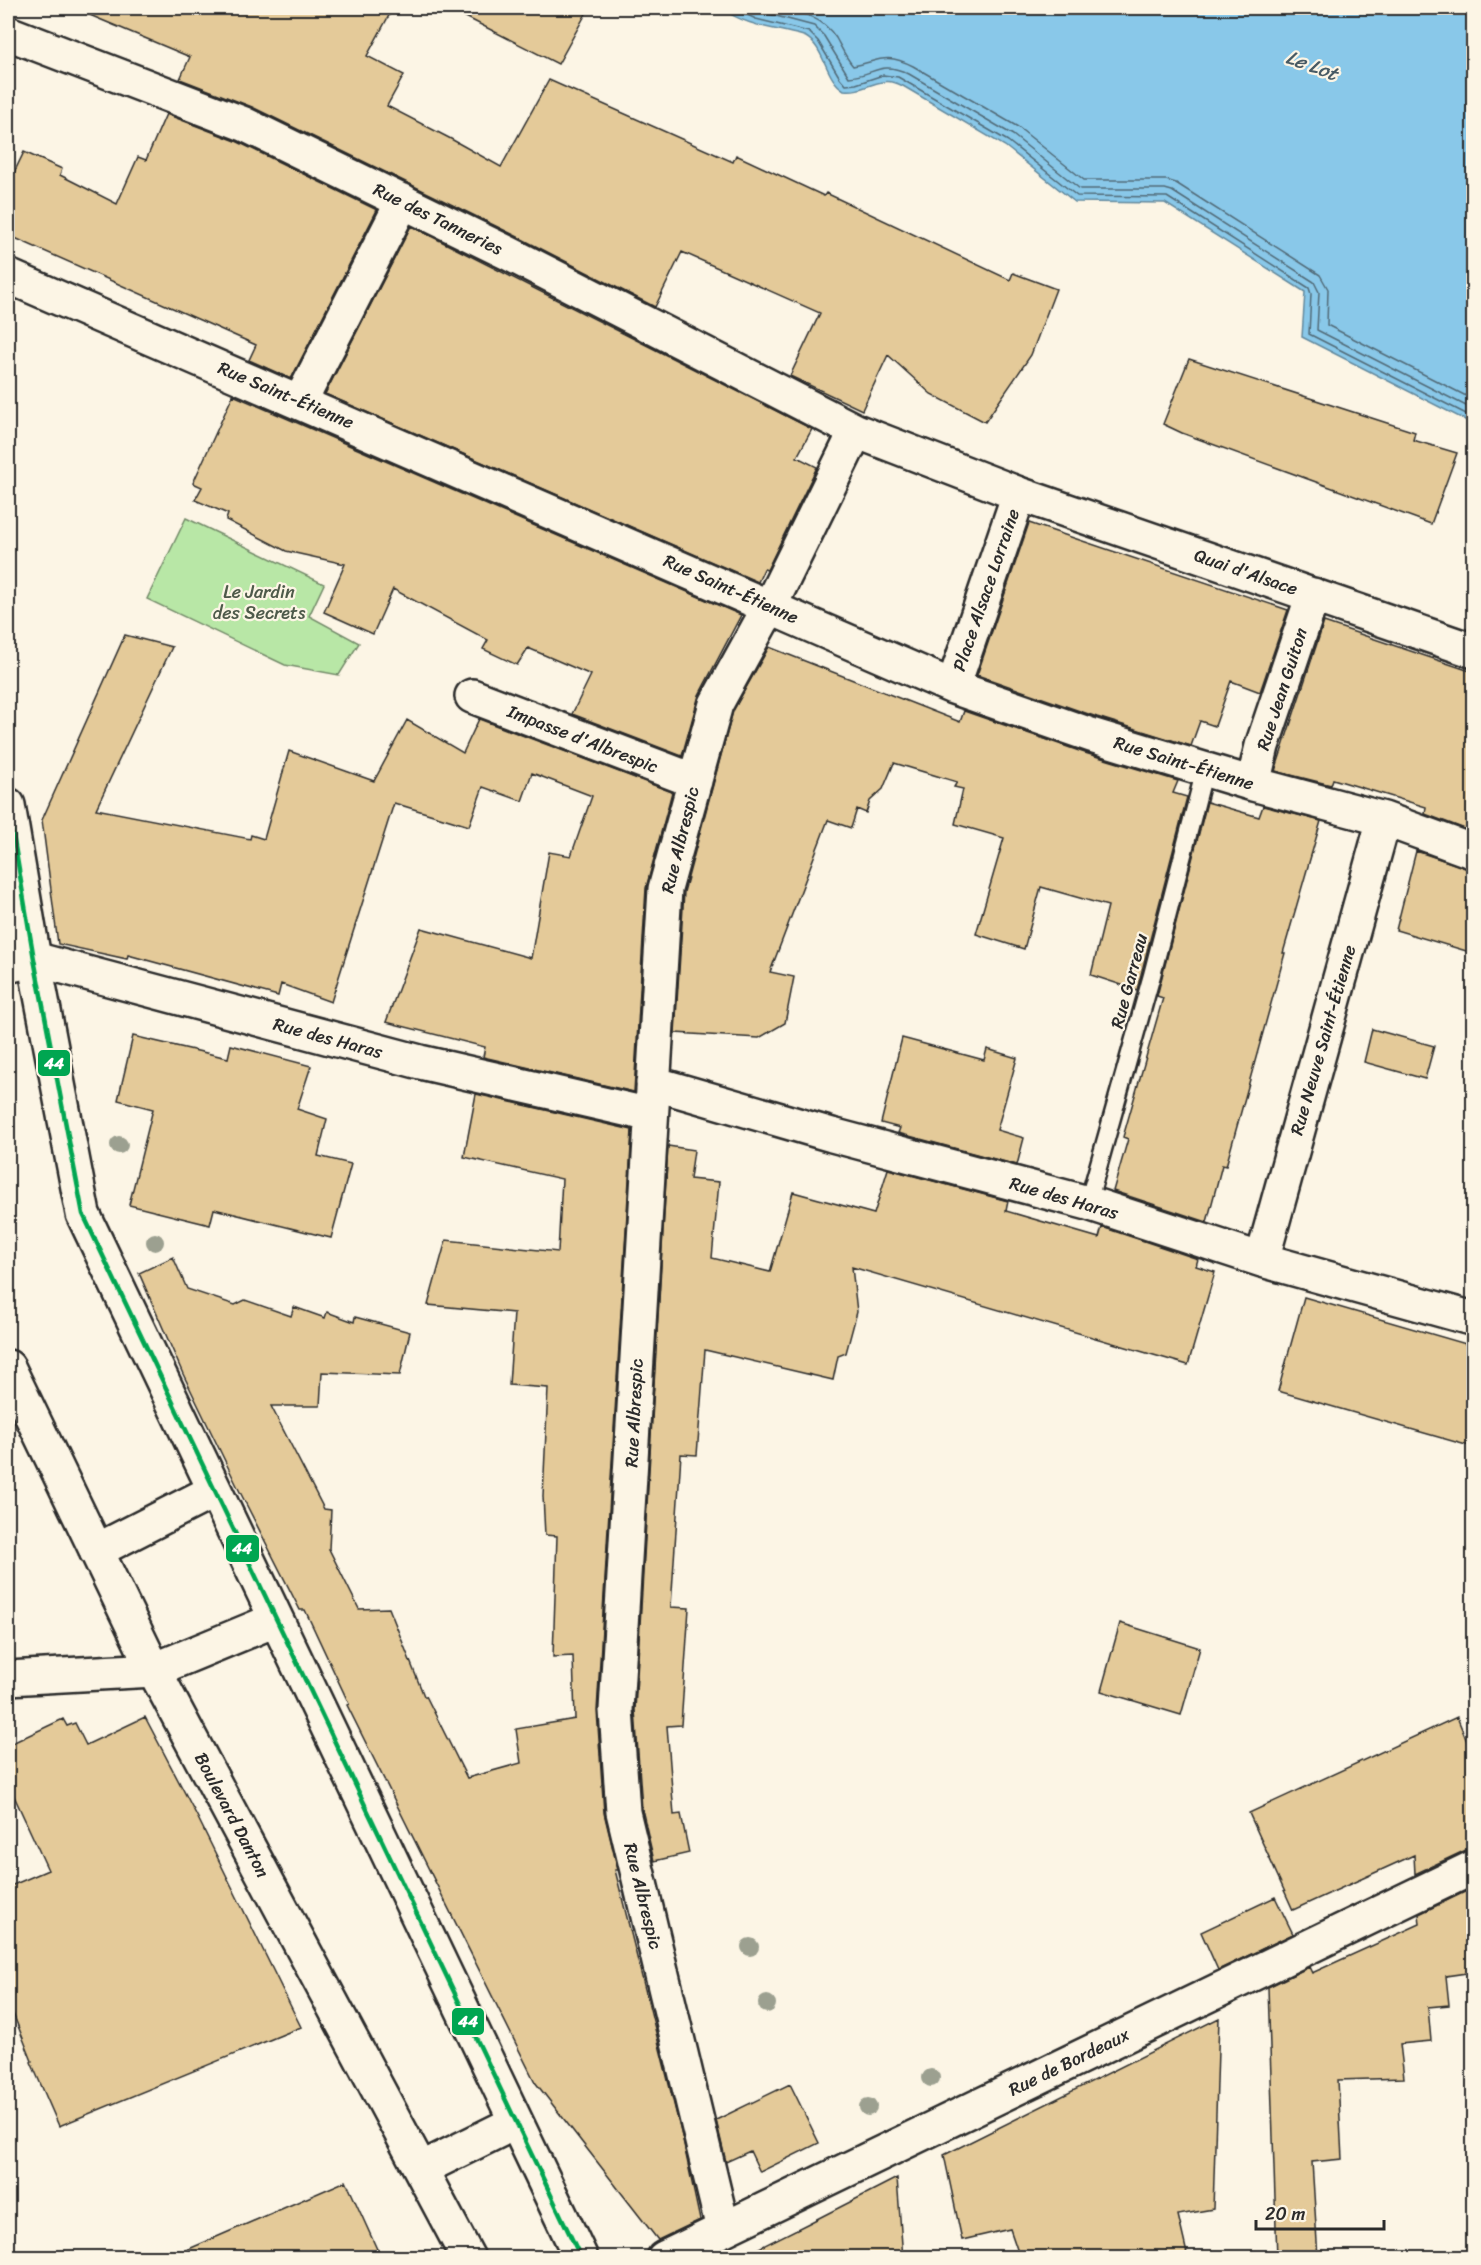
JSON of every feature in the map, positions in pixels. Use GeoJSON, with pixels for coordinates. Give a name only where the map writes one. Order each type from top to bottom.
{"type":"FeatureCollection","features":[{"type":"Feature","properties":{"kind":"street","name":"Rue des Tanneries"},"geometry":{"type":"LineString","coordinates":[[8,33],[244,124],[403,201],[856,432],[1019,494]]}},
{"type":"Feature","properties":{"kind":"street"},"geometry":{"type":"LineString","coordinates":[[300,402],[403,201]]}},
{"type":"Feature","properties":{"kind":"street","name":"Rue Saint-Étienne"},"geometry":{"type":"LineString","coordinates":[[8,276],[953,687],[1091,735],[1253,784],[1384,819],[1473,852]]}},
{"type":"Feature","properties":{"kind":"street"},"geometry":{"type":"LineString","coordinates":[[775,608],[856,432]]}},
{"type":"Feature","properties":{"kind":"street","name":"Quai d'Alsace"},"geometry":{"type":"LineString","coordinates":[[1019,494],[1473,651]]}},
{"type":"Feature","properties":{"kind":"street","name":"Place Alsace Lorraine"},"geometry":{"type":"LineString","coordinates":[[953,687],[1019,494]]}},
{"type":"Feature","properties":{"kind":"street","name":"Rue Jean Guiton"},"geometry":{"type":"LineString","coordinates":[[1253,784],[1262,746],[1313,596]]}},
{"type":"Feature","properties":{"kind":"street","name":"Rue Albrespic"},"geometry":{"type":"LineString","coordinates":[[723,2229],[622,1812],[616,1710],[665,888],[717,704],[775,608]]}},
{"type":"Feature","properties":{"kind":"street","name":"Impasse d'Albrespic"},"geometry":{"type":"LineString","coordinates":[[472,696],[695,781]]}},
{"type":"Feature","properties":{"kind":"street"},"geometry":{"type":"LineString","coordinates":[[8,805],[21,962],[83,1214],[581,2258]]}},
{"type":"Feature","properties":{"kind":"street","name":"Rue Neuve Saint-Étienne"},"geometry":{"type":"LineString","coordinates":[[1262,1260],[1384,819]]}},
{"type":"Feature","properties":{"kind":"street","name":"Rue des Haras"},"geometry":{"type":"LineString","coordinates":[[21,962],[420,1062],[652,1099],[832,1135],[1088,1203],[1262,1260],[1473,1319]]}},
{"type":"Feature","properties":{"kind":"street","name":"Boulevard Danton"},"geometry":{"type":"LineString","coordinates":[[8,1367],[154,1670],[468,2258]]}},
{"type":"Feature","properties":{"kind":"street"},"geometry":{"type":"LineString","coordinates":[[96,1551],[214,1491]]}},
{"type":"Feature","properties":{"kind":"street"},"geometry":{"type":"LineString","coordinates":[[8,1678],[154,1670],[275,1620]]}},
{"type":"Feature","properties":{"kind":"street","name":"Rue de Bordeaux"},"geometry":{"type":"LineString","coordinates":[[664,2258],[1473,1867]]}},
{"type":"Feature","properties":{"kind":"street"},"geometry":{"type":"LineString","coordinates":[[421,2169],[516,2122]]}},
{"type":"Feature","properties":{"kind":"lane","name":"Rue Garreau"},"geometry":{"type":"LineString","coordinates":[[1088,1203],[1152,975],[1205,769]]}},
{"type":"Feature","properties":{"kind":"green space","name":"Le Jardin des Secrets"},"geometry":{"type":"Polygon","coordinates":[[[186,518],[324,584],[309,616],[359,643],[339,675],[285,665],[147,599],[186,518]]]}},
{"type":"Feature","properties":{"kind":"water","name":"Le Lot"},"geometry":{"type":"Polygon","coordinates":[[[721,8],[1473,8],[1473,424],[1302,337],[1305,292],[1165,203],[1075,202],[1005,146],[903,86],[879,82],[860,89],[844,90],[833,79],[817,48],[806,37],[750,23],[721,8]]]}},
{"type":"Feature","properties":{"kind":"building"},"geometry":{"type":"Polygon","coordinates":[[[73,8],[393,8],[367,56],[404,75],[387,106],[501,167],[549,80],[733,162],[736,155],[824,196],[826,193],[1010,280],[1013,273],[1056,289],[1031,355],[985,422],[931,394],[888,355],[862,410],[790,376],[820,313],[682,252],[655,307],[516,236],[252,107],[180,79],[190,57],[73,8]]]}},
{"type":"Feature","properties":{"kind":"building"},"geometry":{"type":"Polygon","coordinates":[[[448,8],[589,8],[558,64],[448,8]]]}},
{"type":"Feature","properties":{"kind":"building"},"geometry":{"type":"Polygon","coordinates":[[[166,114],[236,141],[377,210],[291,379],[249,360],[256,345],[8,235],[8,185],[24,152],[62,169],[60,175],[117,204],[138,157],[146,160],[166,114]]]}},
{"type":"Feature","properties":{"kind":"building"},"geometry":{"type":"Polygon","coordinates":[[[411,226],[812,429],[797,457],[817,467],[767,570],[764,569],[758,582],[325,394],[411,226]]]}},
{"type":"Feature","properties":{"kind":"building"},"geometry":{"type":"Polygon","coordinates":[[[1189,359],[1415,432],[1413,440],[1457,453],[1431,524],[1163,424],[1189,359]]]}},
{"type":"Feature","properties":{"kind":"building"},"geometry":{"type":"Polygon","coordinates":[[[233,395],[741,615],[699,695],[682,756],[572,714],[591,675],[528,648],[517,665],[483,649],[488,640],[393,589],[373,634],[324,612],[345,564],[286,551],[226,520],[228,514],[195,500],[202,487],[193,483],[233,395]]]}},
{"type":"Feature","properties":{"kind":"building"},"geometry":{"type":"Polygon","coordinates":[[[1029,523],[1288,610],[1260,692],[1231,681],[1215,726],[1200,721],[1191,746],[1097,717],[977,675],[1029,523]]]}},
{"type":"Feature","properties":{"kind":"building"},"geometry":{"type":"Polygon","coordinates":[[[1324,622],[1473,672],[1473,832],[1425,814],[1426,807],[1333,779],[1331,785],[1275,771],[1324,622]]]}},
{"type":"Feature","properties":{"kind":"building"},"geometry":{"type":"Polygon","coordinates":[[[125,635],[172,647],[96,809],[250,839],[251,835],[264,839],[289,751],[374,781],[407,720],[463,753],[479,719],[672,792],[646,888],[634,1092],[483,1057],[485,1047],[386,1022],[421,928],[531,958],[549,852],[571,856],[592,796],[532,773],[522,801],[483,787],[469,826],[394,803],[331,1002],[281,984],[278,996],[128,955],[127,959],[58,944],[42,820],[125,635]]]}},
{"type":"Feature","properties":{"kind":"building"},"geometry":{"type":"Polygon","coordinates":[[[769,647],[960,722],[964,711],[1085,753],[1178,781],[1173,793],[1187,797],[1137,990],[1091,975],[1108,906],[1041,887],[1024,949],[976,934],[1004,838],[955,824],[963,789],[954,787],[957,782],[894,763],[883,789],[870,801],[866,813],[857,809],[851,828],[828,820],[770,972],[794,977],[785,1023],[759,1038],[675,1033],[684,892],[733,711],[769,647]]]}},
{"type":"Feature","properties":{"kind":"building"},"geometry":{"type":"Polygon","coordinates":[[[1207,802],[1259,817],[1263,806],[1321,821],[1226,1166],[1222,1165],[1207,1222],[1113,1191],[1128,1139],[1123,1137],[1163,998],[1157,996],[1207,802]]]}},
{"type":"Feature","properties":{"kind":"building"},"geometry":{"type":"Polygon","coordinates":[[[1416,851],[1473,870],[1473,953],[1396,930],[1416,851]]]}},
{"type":"Feature","properties":{"kind":"building"},"geometry":{"type":"Polygon","coordinates":[[[1372,1029],[1434,1046],[1425,1079],[1364,1062],[1372,1029]]]}},
{"type":"Feature","properties":{"kind":"building"},"geometry":{"type":"Polygon","coordinates":[[[133,1036],[228,1058],[231,1045],[311,1066],[297,1109],[327,1119],[318,1156],[351,1164],[331,1238],[214,1209],[210,1225],[129,1205],[153,1109],[118,1100],[133,1036]]]}},
{"type":"Feature","properties":{"kind":"building"},"geometry":{"type":"Polygon","coordinates":[[[902,1038],[984,1060],[987,1049],[1017,1058],[997,1130],[1024,1138],[1017,1165],[898,1133],[900,1128],[881,1123],[902,1038]]]}},
{"type":"Feature","properties":{"kind":"building"},"geometry":{"type":"Polygon","coordinates":[[[476,1094],[632,1130],[597,1711],[604,1813],[618,1870],[615,1870],[682,2136],[700,2220],[658,2240],[535,2082],[347,1705],[349,1704],[305,1610],[300,1610],[240,1492],[183,1374],[139,1273],[173,1257],[187,1289],[235,1305],[245,1300],[291,1316],[294,1307],[325,1318],[327,1312],[354,1322],[355,1317],[410,1332],[400,1375],[322,1372],[320,1406],[271,1406],[324,1509],[331,1510],[329,1549],[359,1609],[389,1608],[424,1696],[467,1778],[521,1763],[516,1729],[575,1719],[573,1656],[553,1657],[557,1536],[545,1535],[543,1496],[548,1388],[509,1385],[514,1313],[428,1305],[446,1240],[558,1252],[562,1179],[464,1157],[476,1094]]]}},
{"type":"Feature","properties":{"kind":"building"},"geometry":{"type":"Polygon","coordinates":[[[668,1146],[694,1150],[690,1179],[719,1182],[712,1258],[770,1272],[793,1192],[874,1214],[888,1169],[1008,1201],[1006,1211],[1099,1238],[1102,1227],[1198,1259],[1196,1266],[1215,1272],[1188,1365],[852,1267],[857,1312],[846,1353],[838,1356],[833,1380],[705,1350],[697,1455],[681,1454],[671,1607],[689,1608],[681,1725],[667,1726],[674,1815],[681,1814],[689,1853],[654,1861],[642,1809],[635,1710],[668,1146]]]}},
{"type":"Feature","properties":{"kind":"building"},"geometry":{"type":"Polygon","coordinates":[[[1304,1297],[1473,1346],[1473,1447],[1278,1391],[1304,1297]]]}},
{"type":"Feature","properties":{"kind":"building"},"geometry":{"type":"Polygon","coordinates":[[[1120,1623],[1200,1648],[1181,1715],[1101,1691],[1120,1623]]]}},
{"type":"Feature","properties":{"kind":"building"},"geometry":{"type":"Polygon","coordinates":[[[145,1717],[198,1818],[301,2027],[59,2126],[8,2001],[8,1887],[48,1870],[8,1783],[8,1745],[63,1719],[67,1726],[75,1723],[86,1745],[145,1717]]]}},
{"type":"Feature","properties":{"kind":"building"},"geometry":{"type":"Polygon","coordinates":[[[1457,1717],[1473,1756],[1473,1849],[1466,1850],[1415,1874],[1414,1855],[1293,1910],[1249,1813],[1457,1717]]]}},
{"type":"Feature","properties":{"kind":"building"},"geometry":{"type":"Polygon","coordinates":[[[1473,1888],[1473,1972],[1446,1976],[1449,2005],[1428,2007],[1431,2041],[1400,2044],[1404,2078],[1338,2080],[1342,2159],[1312,2162],[1318,2258],[1277,2258],[1268,1987],[1309,1967],[1312,1973],[1420,1924],[1419,1914],[1473,1888]]]}},
{"type":"Feature","properties":{"kind":"building"},"geometry":{"type":"Polygon","coordinates":[[[1275,1897],[1293,1934],[1218,1970],[1201,1932],[1275,1897]]]}},
{"type":"Feature","properties":{"kind":"building"},"geometry":{"type":"Polygon","coordinates":[[[1219,2018],[1213,2209],[1178,2215],[1188,2258],[1020,2258],[1010,2229],[962,2240],[944,2155],[1219,2018]]]}},
{"type":"Feature","properties":{"kind":"building"},"geometry":{"type":"Polygon","coordinates":[[[790,2084],[819,2143],[760,2172],[750,2151],[726,2162],[716,2120],[790,2084]]]}},
{"type":"Feature","properties":{"kind":"building"},"geometry":{"type":"Polygon","coordinates":[[[897,2178],[903,2258],[739,2258],[809,2223],[897,2178]]]}},
{"type":"Feature","properties":{"kind":"building"},"geometry":{"type":"Polygon","coordinates":[[[346,2181],[381,2258],[168,2258],[346,2181]]]}},
{"type":"Feature","properties":{"kind":"transit line","name":"44"},"geometry":{"type":"LineString","coordinates":[[8,805],[34,959],[83,1214],[581,2258]]}}]}
